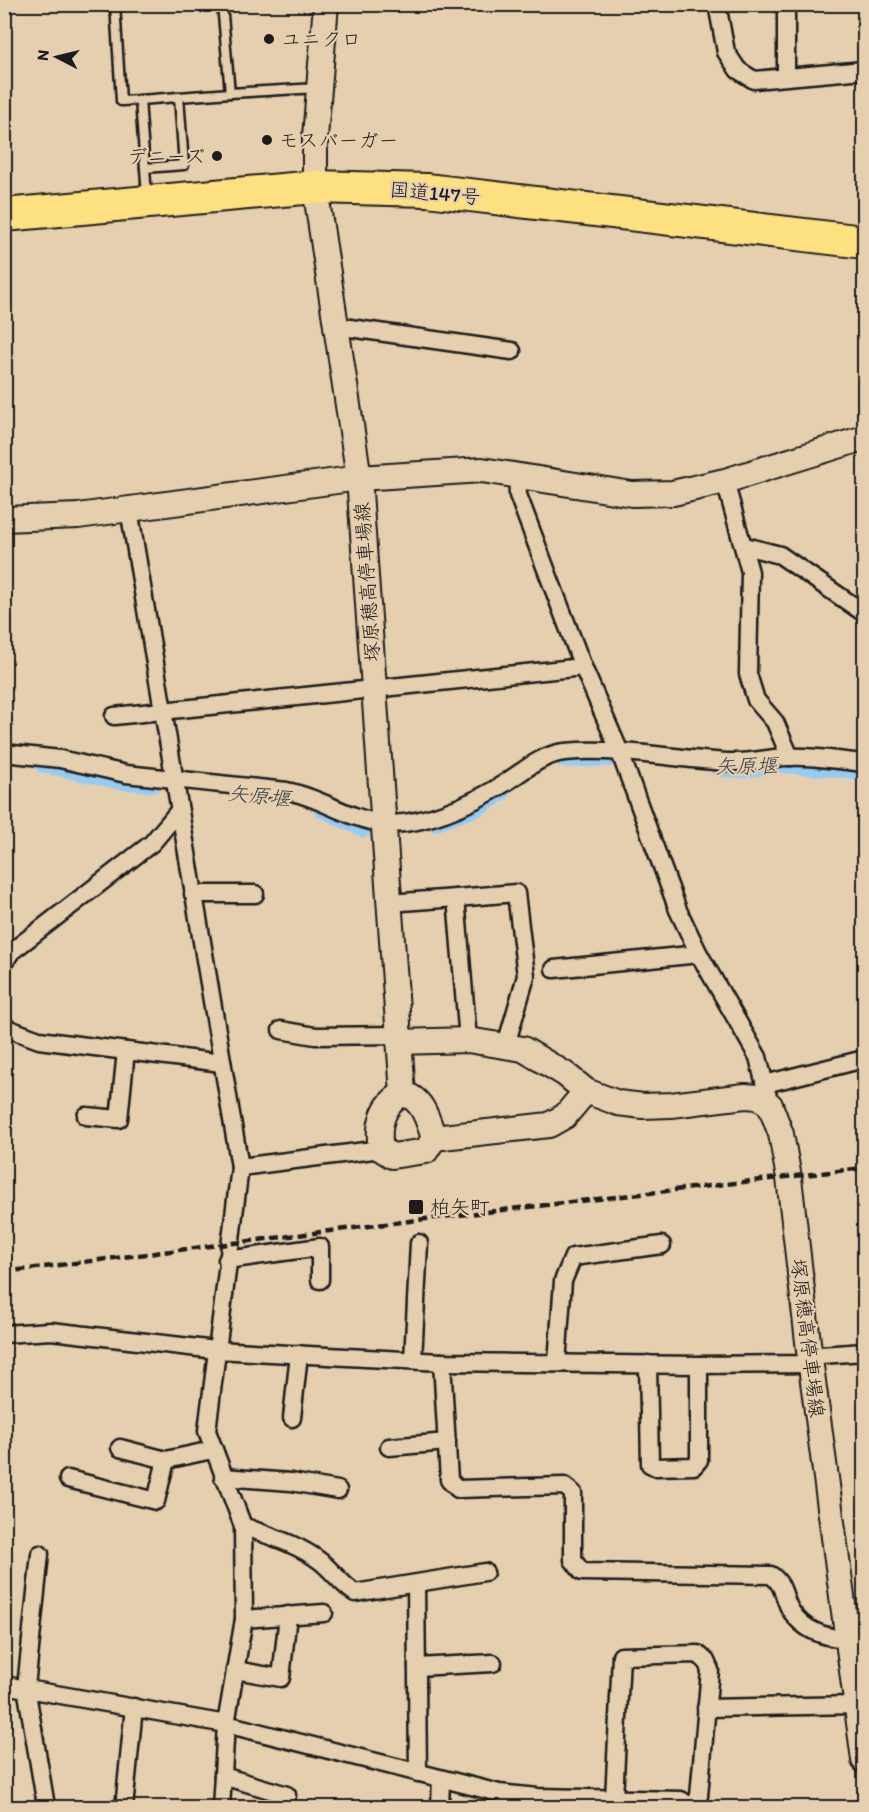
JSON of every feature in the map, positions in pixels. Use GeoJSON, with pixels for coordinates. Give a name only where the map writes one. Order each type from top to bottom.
{"type":"FeatureCollection","features":[{"type":"Feature","properties":{"kind":"highway","name":"国道147号"},"geometry":{"type":"LineString","coordinates":[[4,215],[315,187],[427,190],[864,242]]}},
{"type":"Feature","properties":{"kind":"main road"},"geometry":{"type":"LineString","coordinates":[[326,4],[315,137],[315,187],[359,478],[482,470],[632,494],[673,493],[725,481],[864,438]]}},
{"type":"Feature","properties":{"kind":"main road","name":"塚原穂高停車場線"},"geometry":{"type":"LineString","coordinates":[[4,519],[78,516],[359,478],[403,1094]]}},
{"type":"Feature","properties":{"kind":"main road"},"geometry":{"type":"LineString","coordinates":[[398,1039],[468,1040],[523,1049],[545,1061],[586,1091],[618,1103],[643,1106],[745,1096],[759,1097],[768,1094]]}},
{"type":"Feature","properties":{"kind":"main road"},"geometry":{"type":"LineString","coordinates":[[434,1138],[549,1125],[565,1116],[586,1091]]}},
{"type":"Feature","properties":{"kind":"main road"},"geometry":{"type":"LineString","coordinates":[[403,1094],[412,1096],[424,1110],[434,1138],[426,1151],[392,1156],[381,1149],[378,1133],[383,1115],[392,1100],[403,1094]]}},
{"type":"Feature","properties":{"kind":"main road","name":"塚原穂高停車場線"},"geometry":{"type":"LineString","coordinates":[[768,1094],[781,1134],[789,1178],[810,1359],[864,1760]]}},
{"type":"Feature","properties":{"kind":"street"},"geometry":{"type":"LineString","coordinates":[[717,4],[726,52],[738,70],[754,80],[864,70]]}},
{"type":"Feature","properties":{"kind":"street"},"geometry":{"type":"LineString","coordinates":[[786,4],[786,76]]}},
{"type":"Feature","properties":{"kind":"street"},"geometry":{"type":"LineString","coordinates":[[336,326],[512,351]]}},
{"type":"Feature","properties":{"kind":"street"},"geometry":{"type":"LineString","coordinates":[[516,474],[518,495],[583,667],[619,750],[678,910],[699,954],[758,1057],[768,1094],[864,1059]]}},
{"type":"Feature","properties":{"kind":"street"},"geometry":{"type":"LineString","coordinates":[[725,481],[745,546],[750,572],[748,674],[756,700],[775,723],[790,756]]}},
{"type":"Feature","properties":{"kind":"street"},"geometry":{"type":"LineString","coordinates":[[129,509],[178,812],[240,1167],[207,1431],[212,1450],[243,1526],[244,1619],[226,1724],[221,1808]]}},
{"type":"Feature","properties":{"kind":"street"},"geometry":{"type":"LineString","coordinates":[[745,546],[780,555],[864,613]]}},
{"type":"Feature","properties":{"kind":"street"},"geometry":{"type":"LineString","coordinates":[[114,716],[163,709],[583,667]]}},
{"type":"Feature","properties":{"kind":"street"},"geometry":{"type":"LineString","coordinates":[[4,753],[60,759],[126,774],[305,794],[353,815],[383,824],[407,822],[463,806],[546,757],[563,752],[619,750],[731,762],[790,756],[864,763]]}},
{"type":"Feature","properties":{"kind":"street"},"geometry":{"type":"LineString","coordinates":[[4,963],[11,952],[152,843],[178,812]]}},
{"type":"Feature","properties":{"kind":"street"},"geometry":{"type":"LineString","coordinates":[[389,903],[516,893],[526,976],[506,1045]]}},
{"type":"Feature","properties":{"kind":"street"},"geometry":{"type":"LineString","coordinates":[[193,894],[255,894]]}},
{"type":"Feature","properties":{"kind":"street"},"geometry":{"type":"LineString","coordinates":[[456,898],[468,1040]]}},
{"type":"Feature","properties":{"kind":"street"},"geometry":{"type":"LineString","coordinates":[[554,969],[699,954]]}},
{"type":"Feature","properties":{"kind":"street"},"geometry":{"type":"LineString","coordinates":[[4,1027],[39,1040],[222,1063]]}},
{"type":"Feature","properties":{"kind":"street"},"geometry":{"type":"LineString","coordinates":[[281,1030],[315,1036],[398,1039]]}},
{"type":"Feature","properties":{"kind":"street"},"geometry":{"type":"LineString","coordinates":[[86,1116],[119,1119],[126,1051]]}},
{"type":"Feature","properties":{"kind":"street"},"geometry":{"type":"LineString","coordinates":[[240,1167],[381,1149]]}},
{"type":"Feature","properties":{"kind":"street"},"geometry":{"type":"LineString","coordinates":[[413,1360],[419,1243]]}},
{"type":"Feature","properties":{"kind":"street"},"geometry":{"type":"LineString","coordinates":[[557,1364],[563,1281],[573,1257],[662,1245]]}},
{"type":"Feature","properties":{"kind":"street"},"geometry":{"type":"LineString","coordinates":[[227,1260],[320,1247],[320,1280]]}},
{"type":"Feature","properties":{"kind":"street"},"geometry":{"type":"LineString","coordinates":[[4,1334],[51,1331],[216,1350],[442,1362],[803,1364],[821,1354],[864,1353]]}},
{"type":"Feature","properties":{"kind":"street"},"geometry":{"type":"LineString","coordinates":[[292,1418],[299,1354]]}},
{"type":"Feature","properties":{"kind":"street"},"geometry":{"type":"LineString","coordinates":[[442,1362],[449,1480],[458,1490],[564,1486],[573,1493],[573,1560],[582,1572],[771,1575],[780,1582],[791,1611],[810,1629],[828,1638],[848,1638]]}},
{"type":"Feature","properties":{"kind":"street"},"geometry":{"type":"LineString","coordinates":[[648,1364],[650,1464],[656,1467],[694,1466],[699,1460],[699,1365]]}},
{"type":"Feature","properties":{"kind":"street"},"geometry":{"type":"LineString","coordinates":[[389,1447],[447,1442]]}},
{"type":"Feature","properties":{"kind":"street"},"geometry":{"type":"LineString","coordinates":[[120,1448],[166,1460],[212,1450]]}},
{"type":"Feature","properties":{"kind":"street"},"geometry":{"type":"LineString","coordinates":[[68,1479],[156,1501],[166,1460]]}},
{"type":"Feature","properties":{"kind":"street"},"geometry":{"type":"LineString","coordinates":[[223,1477],[338,1490]]}},
{"type":"Feature","properties":{"kind":"street"},"geometry":{"type":"LineString","coordinates":[[243,1526],[285,1542],[320,1561],[343,1585],[355,1593],[485,1572]]}},
{"type":"Feature","properties":{"kind":"street"},"geometry":{"type":"LineString","coordinates":[[40,1554],[26,1687],[46,1806]]}},
{"type":"Feature","properties":{"kind":"street"},"geometry":{"type":"LineString","coordinates":[[416,1584],[418,1773]]}},
{"type":"Feature","properties":{"kind":"street"},"geometry":{"type":"LineString","coordinates":[[244,1619],[324,1613]]}},
{"type":"Feature","properties":{"kind":"street"},"geometry":{"type":"LineString","coordinates":[[235,1670],[281,1678],[288,1615]]}},
{"type":"Feature","properties":{"kind":"street"},"geometry":{"type":"LineString","coordinates":[[4,1685],[26,1687],[226,1724],[499,1793],[614,1799],[681,1800],[693,1808],[699,1796],[710,1670],[698,1654],[621,1656],[614,1799]]}},
{"type":"Feature","properties":{"kind":"street"},"geometry":{"type":"LineString","coordinates":[[417,1667],[493,1663]]}},
{"type":"Feature","properties":{"kind":"street"},"geometry":{"type":"LineString","coordinates":[[706,1708],[857,1705]]}},
{"type":"Feature","properties":{"kind":"street"},"geometry":{"type":"LineString","coordinates":[[124,1808],[134,1707]]}},
{"type":"Feature","properties":{"kind":"street"},"geometry":{"type":"LineString","coordinates":[[223,1776],[287,1794]]}},
{"type":"Feature","properties":{"kind":"street"},"geometry":{"type":"LineString","coordinates":[[440,1808],[441,1779]]}},
{"type":"Feature","properties":{"kind":"lane"},"geometry":{"type":"LineString","coordinates":[[115,4],[121,101],[319,88]]}},
{"type":"Feature","properties":{"kind":"lane"},"geometry":{"type":"LineString","coordinates":[[222,4],[230,93]]}},
{"type":"Feature","properties":{"kind":"lane"},"geometry":{"type":"LineString","coordinates":[[145,168],[184,165],[178,97]]}},
{"type":"Feature","properties":{"kind":"lane"},"geometry":{"type":"LineString","coordinates":[[140,100],[148,202]]}},
{"type":"Feature","properties":{"kind":"waterway","name":"矢原堰"},"geometry":{"type":"LineString","coordinates":[[563,760],[611,759]]}},
{"type":"Feature","properties":{"kind":"waterway","name":"矢原堰"},"geometry":{"type":"LineString","coordinates":[[42,765],[120,782],[153,785]]}},
{"type":"Feature","properties":{"kind":"waterway","name":"矢原堰"},"geometry":{"type":"LineString","coordinates":[[718,769],[742,771],[778,765],[864,772]]}},
{"type":"Feature","properties":{"kind":"waterway","name":"矢原堰"},"geometry":{"type":"LineString","coordinates":[[435,824],[479,808],[503,793]]}},
{"type":"Feature","properties":{"kind":"waterway","name":"矢原堰"},"geometry":{"type":"LineString","coordinates":[[321,810],[364,830]]}},
{"type":"Feature","properties":{"kind":"railway"},"geometry":{"type":"LineString","coordinates":[[4,1272],[417,1220],[864,1168]]}},
{"type":"Feature","properties":{"kind":"place","name":"ユニクロ"},"geometry":{"type":"Point","coordinates":[269,39]}},
{"type":"Feature","properties":{"kind":"place","name":"モスバーガー"},"geometry":{"type":"Point","coordinates":[267,140]}},
{"type":"Feature","properties":{"kind":"place","name":"デニーズ"},"geometry":{"type":"Point","coordinates":[217,156]}},
{"type":"Feature","properties":{"kind":"place","name":"柏矢町"},"geometry":{"type":"Point","coordinates":[416,1207]}}]}
